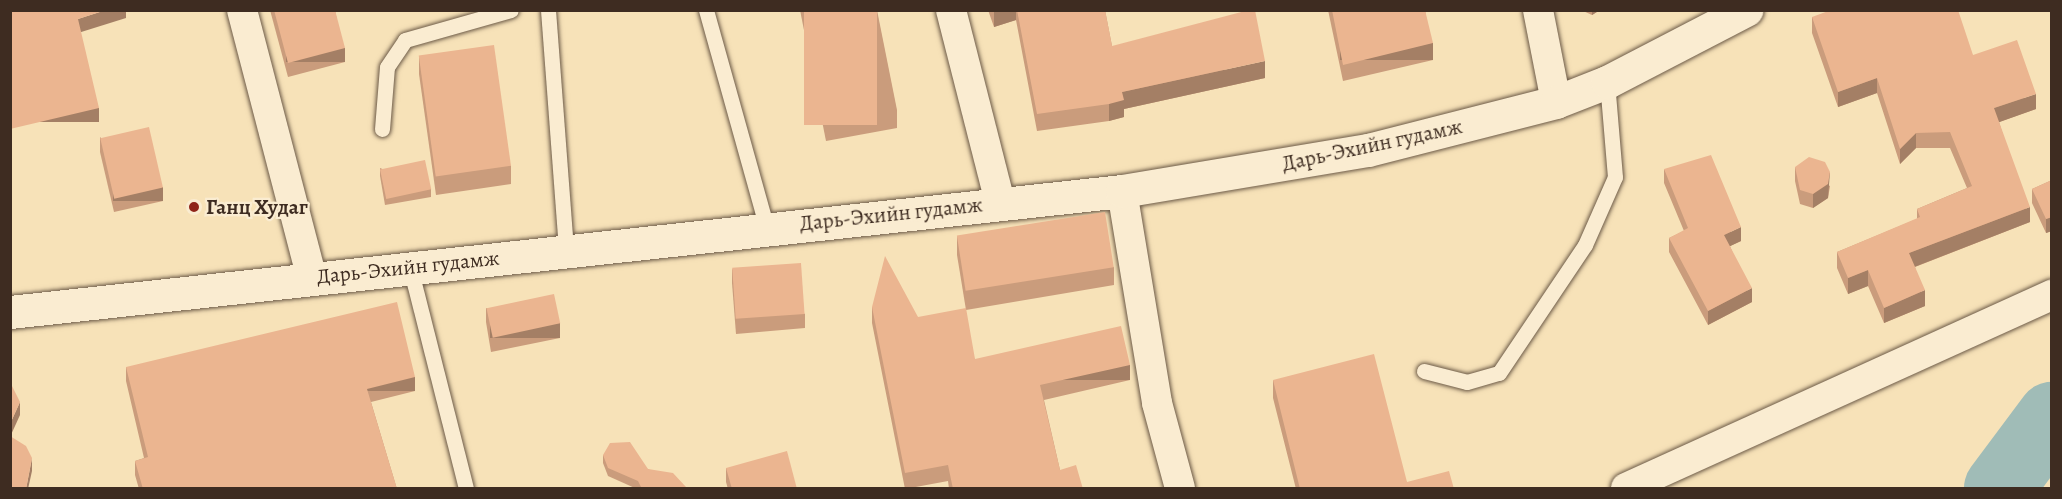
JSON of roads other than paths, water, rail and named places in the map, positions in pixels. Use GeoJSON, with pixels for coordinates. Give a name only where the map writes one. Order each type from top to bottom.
{"type":"FeatureCollection","features":[{"type":"Feature","properties":{"kind":"main road","name":"Дарь-Эхийн гудамж"},"geometry":{"type":"LineString","coordinates":[[10,312],[1000,202],[1122,191],[1368,150],[1556,102],[1607,82],[1746,10]]}},
{"type":"Feature","properties":{"kind":"street"},"geometry":{"type":"LineString","coordinates":[[242,10],[312,278]]}},
{"type":"Feature","properties":{"kind":"street"},"geometry":{"type":"LineString","coordinates":[[951,10],[1000,202]]}},
{"type":"Feature","properties":{"kind":"street"},"geometry":{"type":"LineString","coordinates":[[1538,10],[1556,102]]}},
{"type":"Feature","properties":{"kind":"street"},"geometry":{"type":"LineString","coordinates":[[1122,191],[1157,403],[1180,489]]}},
{"type":"Feature","properties":{"kind":"street"},"geometry":{"type":"LineString","coordinates":[[1626,489],[2052,295]]}},
{"type":"Feature","properties":{"kind":"lane"},"geometry":{"type":"LineString","coordinates":[[382,129],[387,67],[405,40],[511,10]]}},
{"type":"Feature","properties":{"kind":"lane"},"geometry":{"type":"LineString","coordinates":[[548,10],[566,250]]}},
{"type":"Feature","properties":{"kind":"lane"},"geometry":{"type":"LineString","coordinates":[[706,10],[767,228]]}},
{"type":"Feature","properties":{"kind":"lane"},"geometry":{"type":"LineString","coordinates":[[1424,370],[1467,382],[1499,374],[1586,245],[1615,177],[1607,82]]}},
{"type":"Feature","properties":{"kind":"lane"},"geometry":{"type":"LineString","coordinates":[[410,267],[466,489]]}},
{"type":"Feature","properties":{"kind":"waterway"},"geometry":{"type":"LineString","coordinates":[[1999,488],[2052,417]]}},
{"type":"Feature","properties":{"kind":"place","name":"Ганц Худаг"},"geometry":{"type":"Point","coordinates":[194,207]}}]}
